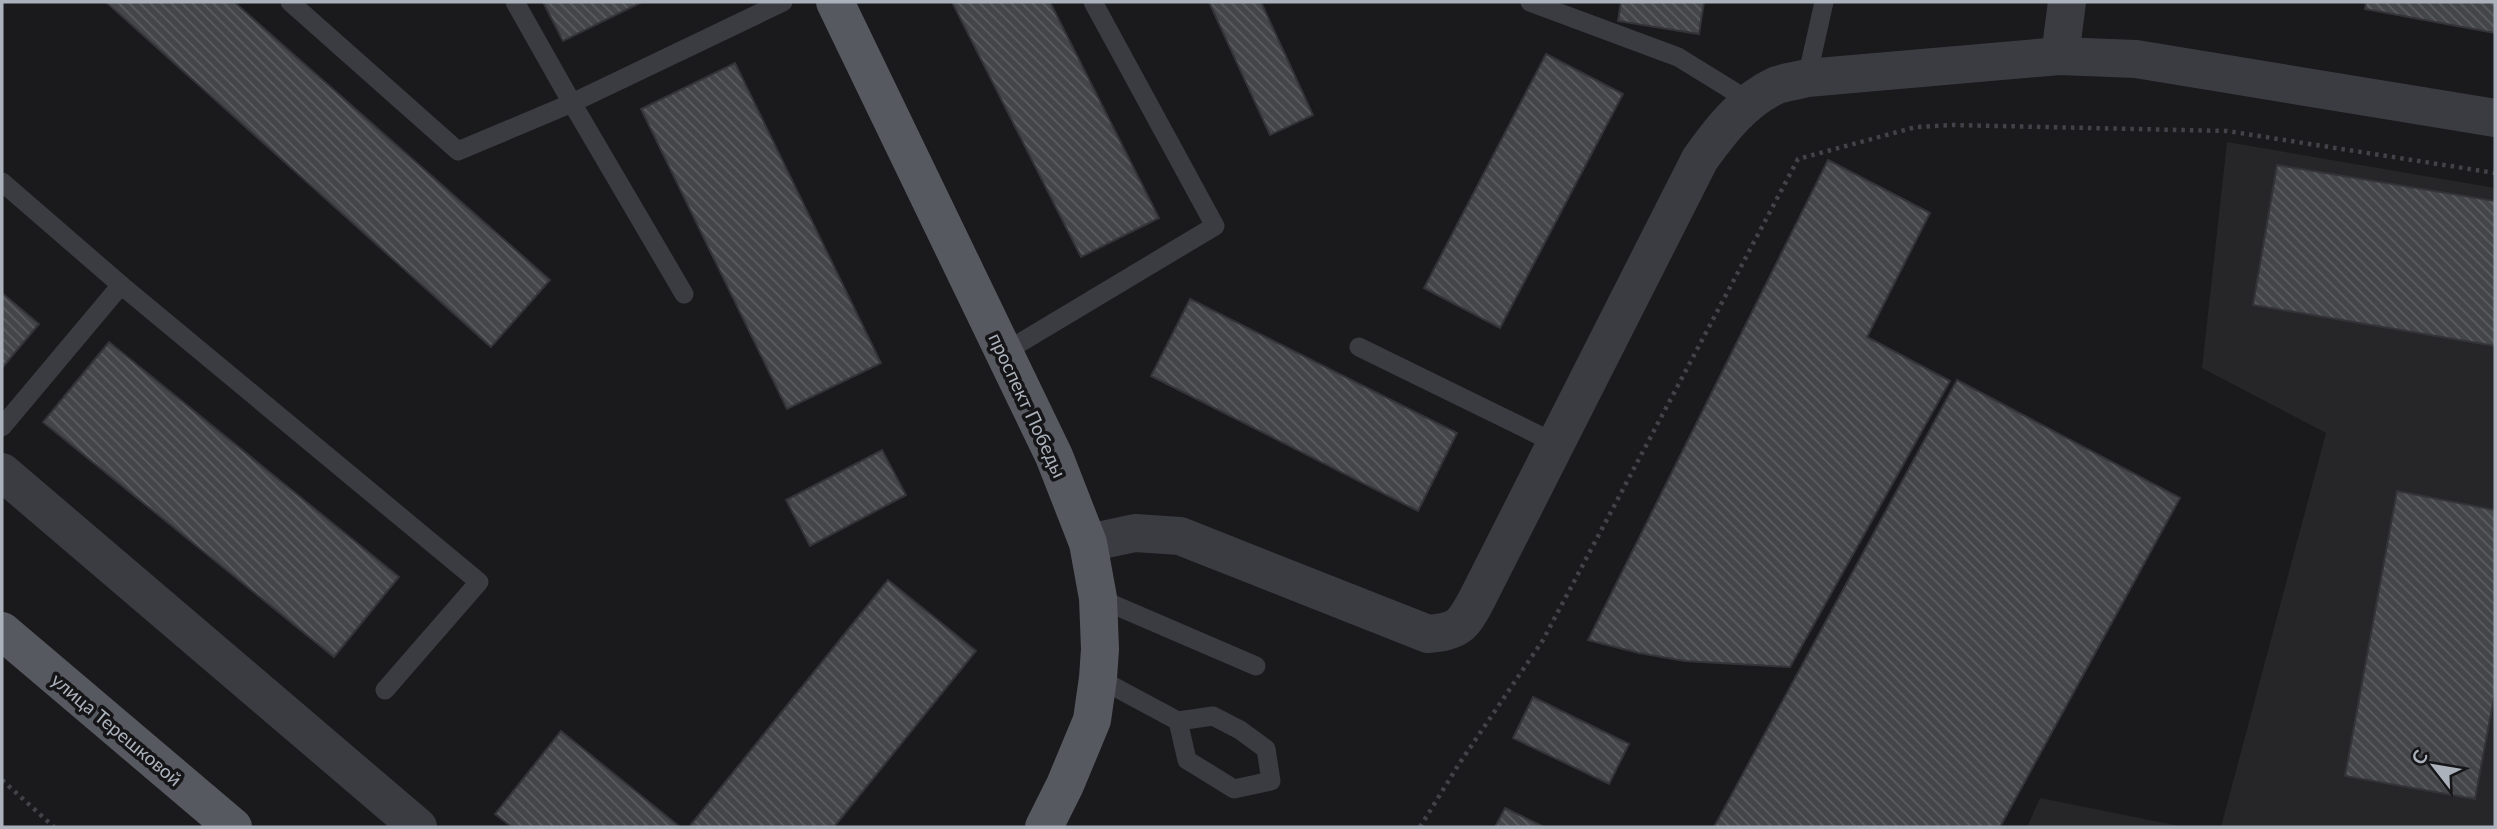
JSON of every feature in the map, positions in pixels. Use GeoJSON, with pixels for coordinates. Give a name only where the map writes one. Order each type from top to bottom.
{"type":"FeatureCollection","features":[{"type":"Feature","properties":{"kind":"main road","name":"проспект Победы"},"geometry":{"type":"LineString","coordinates":[[835,2],[1054,456],[1088,543],[1098,598],[1100,649],[1092,720],[1044,827]]}},
{"type":"Feature","properties":{"kind":"main road","name":"улица Терешковой"},"geometry":{"type":"LineString","coordinates":[[2,631],[233,827]]}},
{"type":"Feature","properties":{"kind":"street"},"geometry":{"type":"LineString","coordinates":[[2060,56],[2067,2]]}},
{"type":"Feature","properties":{"kind":"street"},"geometry":{"type":"LineString","coordinates":[[1088,543],[1135,533],[1180,536],[1428,634],[1451,631],[1466,620],[1700,159],[1723,128],[1751,102],[1776,86],[1807,78],[2060,56],[2136,59],[2495,118]]}},
{"type":"Feature","properties":{"kind":"street"},"geometry":{"type":"LineString","coordinates":[[2,472],[418,827]]}},
{"type":"Feature","properties":{"kind":"lane"},"geometry":{"type":"LineString","coordinates":[[290,2],[458,151],[572,103],[783,2]]}},
{"type":"Feature","properties":{"kind":"lane"},"geometry":{"type":"LineString","coordinates":[[515,2],[684,295]]}},
{"type":"Feature","properties":{"kind":"lane"},"geometry":{"type":"LineString","coordinates":[[1003,353],[1215,226],[1093,2]]}},
{"type":"Feature","properties":{"kind":"lane"},"geometry":{"type":"LineString","coordinates":[[1530,2],[1678,57],[1751,102]]}},
{"type":"Feature","properties":{"kind":"lane"},"geometry":{"type":"LineString","coordinates":[[1807,78],[1824,2]]}},
{"type":"Feature","properties":{"kind":"lane"},"geometry":{"type":"LineString","coordinates":[[2,182],[121,285],[479,582],[385,690]]}},
{"type":"Feature","properties":{"kind":"lane"},"geometry":{"type":"LineString","coordinates":[[2,427],[121,285]]}},
{"type":"Feature","properties":{"kind":"lane"},"geometry":{"type":"LineString","coordinates":[[1359,347],[1556,443]]}},
{"type":"Feature","properties":{"kind":"lane"},"geometry":{"type":"LineString","coordinates":[[1098,598],[1256,666]]}},
{"type":"Feature","properties":{"kind":"lane"},"geometry":{"type":"LineString","coordinates":[[1098,678],[1178,721],[1213,716],[1240,730],[1266,749],[1271,781],[1234,789],[1187,760],[1178,721]]}},
{"type":"Feature","properties":{"kind":"path"},"geometry":{"type":"LineString","coordinates":[[1420,827],[1543,640],[1798,159],[1916,127],[1952,125],[2227,131],[2495,173]]}},
{"type":"Feature","properties":{"kind":"path"},"geometry":{"type":"LineString","coordinates":[[2,780],[54,827]]}},
{"type":"Feature","properties":{"kind":"shaded area"},"geometry":{"type":"Polygon","coordinates":[[[2227,142],[2495,188],[2495,827],[2221,827],[2326,433],[2202,368],[2227,142]]]}},
{"type":"Feature","properties":{"kind":"shaded area"},"geometry":{"type":"Polygon","coordinates":[[[2040,798],[2184,827],[2027,827],[2040,798]]]}},
{"type":"Feature","properties":{"kind":"building"},"geometry":{"type":"Polygon","coordinates":[[[106,2],[234,2],[550,280],[491,347],[106,2]]]}},
{"type":"Feature","properties":{"kind":"building"},"geometry":{"type":"Polygon","coordinates":[[[543,2],[642,2],[563,41],[543,2]]]}},
{"type":"Feature","properties":{"kind":"building"},"geometry":{"type":"Polygon","coordinates":[[[952,2],[1050,2],[1159,218],[1081,257],[952,2]]]}},
{"type":"Feature","properties":{"kind":"building"},"geometry":{"type":"Polygon","coordinates":[[[1209,2],[1261,2],[1313,115],[1270,135],[1209,2]]]}},
{"type":"Feature","properties":{"kind":"building"},"geometry":{"type":"Polygon","coordinates":[[[1621,2],[1704,2],[1699,34],[1618,21],[1621,2]]]}},
{"type":"Feature","properties":{"kind":"building"},"geometry":{"type":"Polygon","coordinates":[[[2366,2],[2495,2],[2495,33],[2365,9],[2366,2]]]}},
{"type":"Feature","properties":{"kind":"building"},"geometry":{"type":"Polygon","coordinates":[[[1546,54],[1623,94],[1500,328],[1424,288],[1546,54]]]}},
{"type":"Feature","properties":{"kind":"building"},"geometry":{"type":"Polygon","coordinates":[[[735,63],[881,363],[787,409],[641,109],[735,63]]]}},
{"type":"Feature","properties":{"kind":"building"},"geometry":{"type":"Polygon","coordinates":[[[1828,160],[1930,213],[1867,337],[1950,381],[1790,667],[1685,661],[1588,640],[1828,160]]]}},
{"type":"Feature","properties":{"kind":"building"},"geometry":{"type":"Polygon","coordinates":[[[2277,165],[2495,201],[2495,346],[2253,305],[2277,165]]]}},
{"type":"Feature","properties":{"kind":"building"},"geometry":{"type":"Polygon","coordinates":[[[2,293],[39,324],[2,368],[2,293]]]}},
{"type":"Feature","properties":{"kind":"building"},"geometry":{"type":"Polygon","coordinates":[[[1190,299],[1457,433],[1418,511],[1151,376],[1190,299]]]}},
{"type":"Feature","properties":{"kind":"building"},"geometry":{"type":"Polygon","coordinates":[[[109,342],[399,577],[334,657],[43,422],[109,342]]]}},
{"type":"Feature","properties":{"kind":"building"},"geometry":{"type":"Polygon","coordinates":[[[1957,380],[2180,498],[2000,827],[1714,827],[1957,380]]]}},
{"type":"Feature","properties":{"kind":"building"},"geometry":{"type":"Polygon","coordinates":[[[882,450],[906,495],[810,546],[786,500],[882,450]]]}},
{"type":"Feature","properties":{"kind":"building"},"geometry":{"type":"Polygon","coordinates":[[[2397,491],[2495,510],[2495,692],[2475,799],[2345,776],[2397,491]]]}},
{"type":"Feature","properties":{"kind":"building"},"geometry":{"type":"Polygon","coordinates":[[[888,580],[976,651],[834,827],[689,827],[888,580]]]}},
{"type":"Feature","properties":{"kind":"building"},"geometry":{"type":"Polygon","coordinates":[[[1533,697],[1629,744],[1609,784],[1513,738],[1533,697]]]}},
{"type":"Feature","properties":{"kind":"building"},"geometry":{"type":"Polygon","coordinates":[[[561,731],[680,827],[512,827],[495,814],[561,731]]]}},
{"type":"Feature","properties":{"kind":"building"},"geometry":{"type":"Polygon","coordinates":[[[1505,808],[1544,827],[1495,827],[1505,808]]]}}]}
